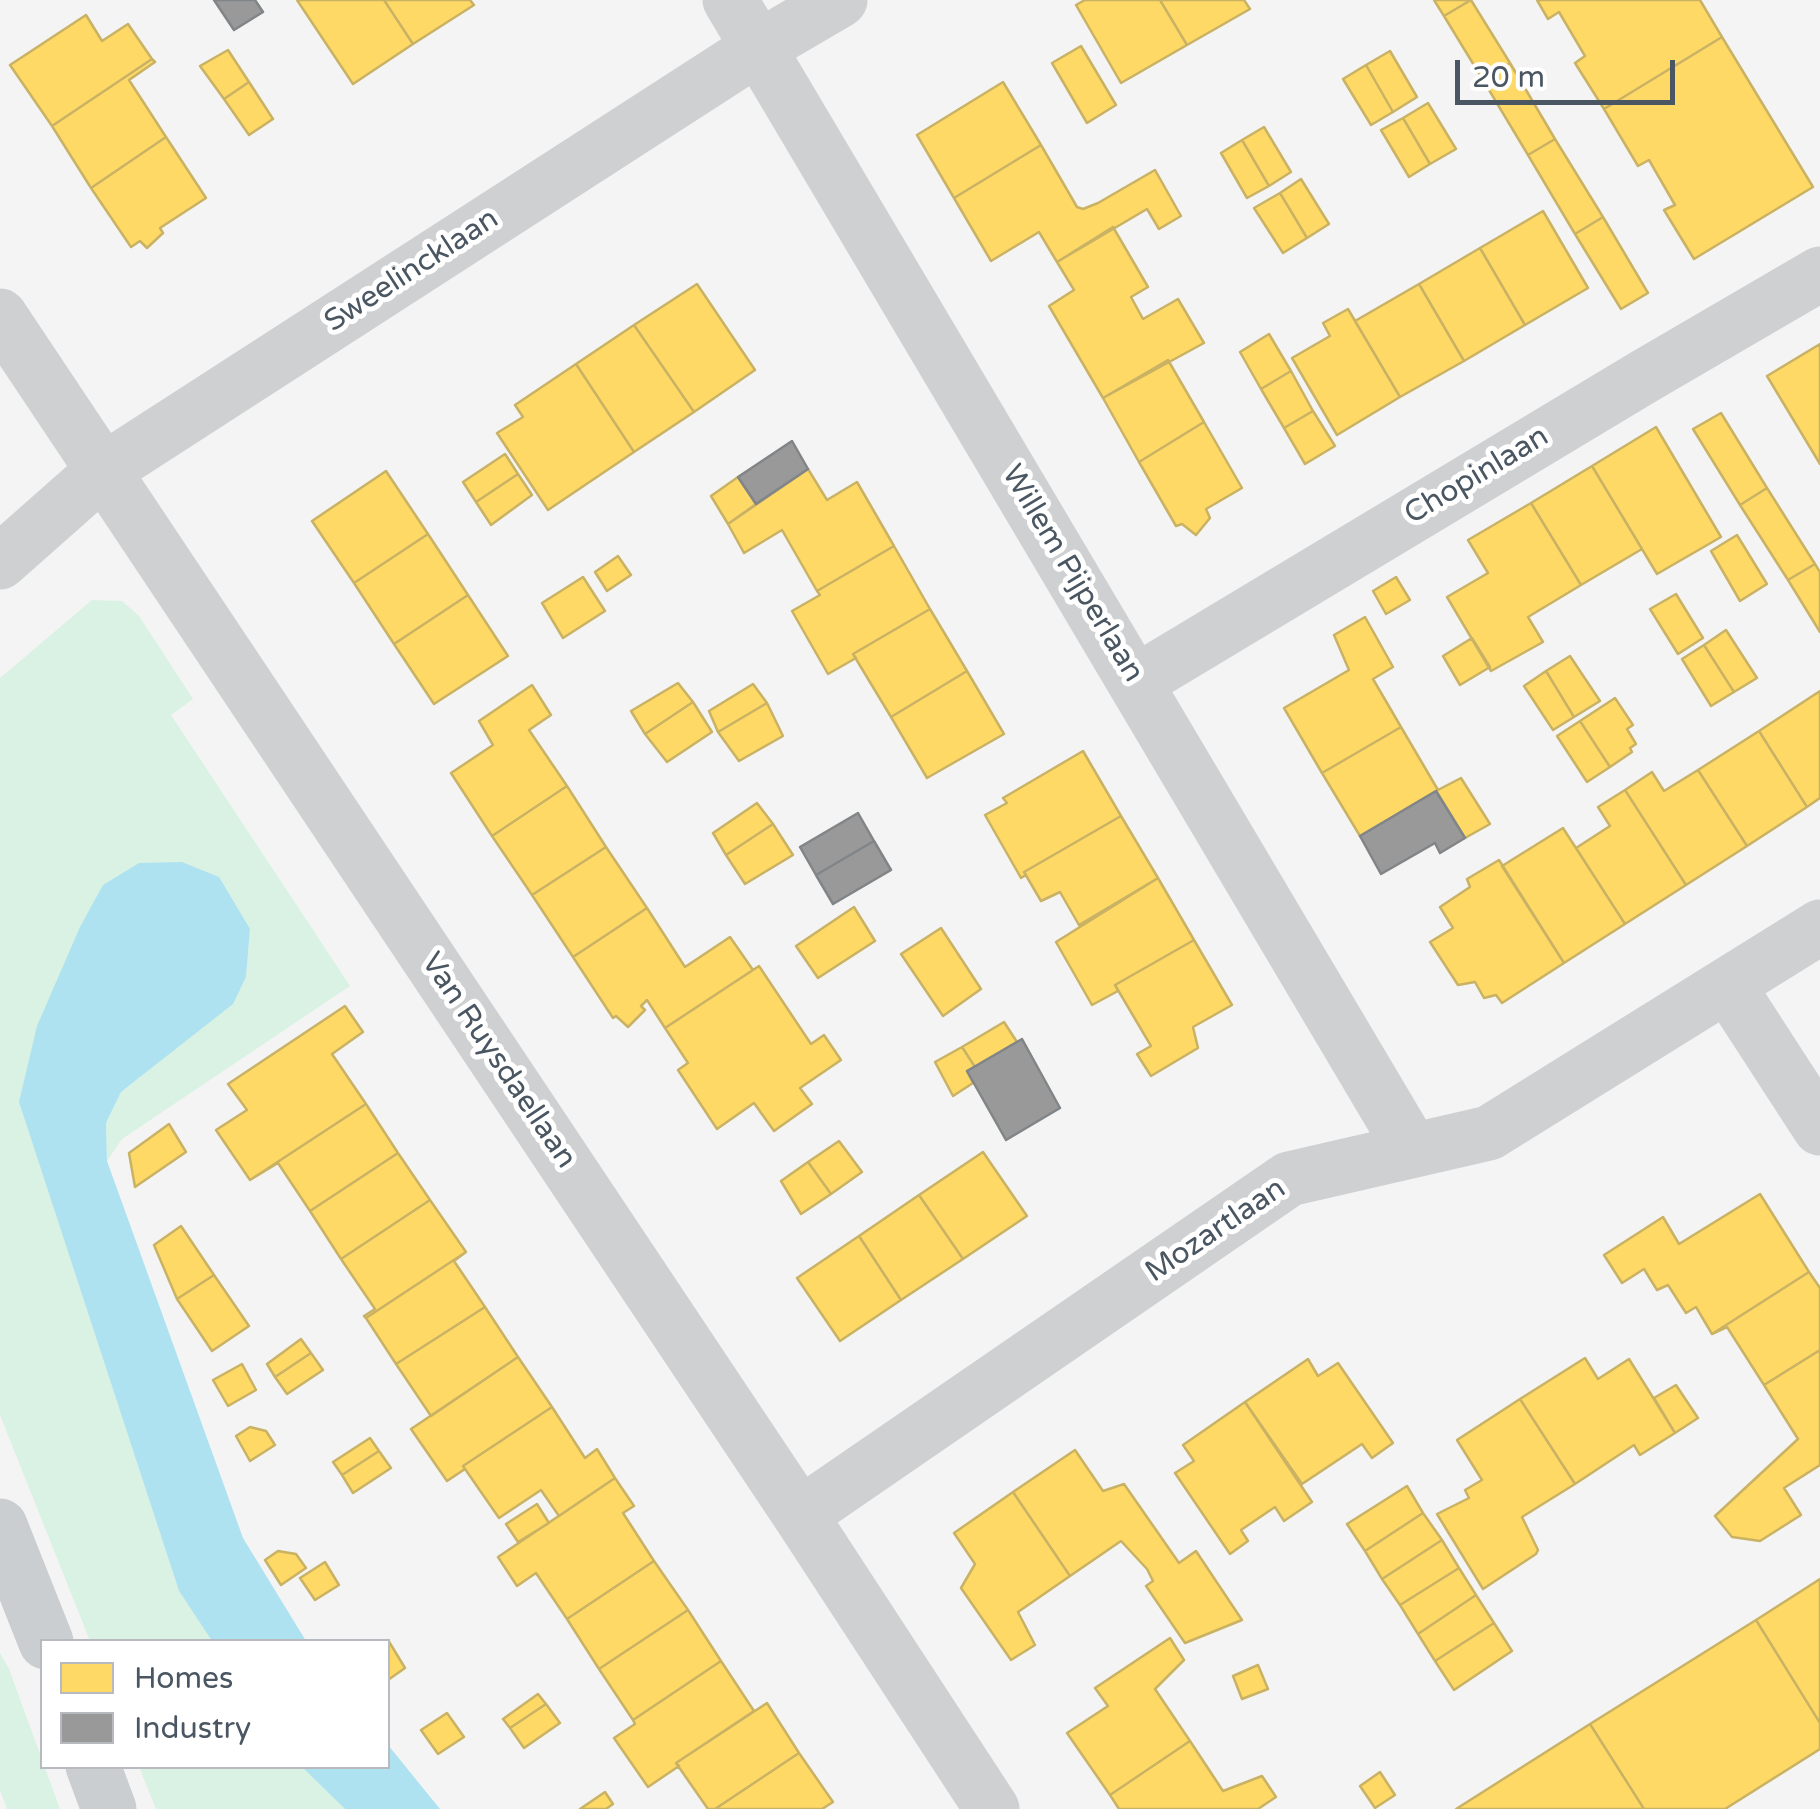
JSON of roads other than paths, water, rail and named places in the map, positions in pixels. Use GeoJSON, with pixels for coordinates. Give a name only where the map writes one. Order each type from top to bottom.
{"type":"FeatureCollection","features":[{"type":"Feature","properties":{"kind":"main road"},"geometry":{"type":"LineString","coordinates":[[0,1526],[45,1639]]}},
{"type":"Feature","properties":{"kind":"main road"},"geometry":{"type":"LineString","coordinates":[[94,1769],[108,1809]]}},
{"type":"Feature","properties":{"kind":"street","name":"Willem Pijperlaan"},"geometry":{"type":"LineString","coordinates":[[730,0],[1412,1150]]}},
{"type":"Feature","properties":{"kind":"street","name":"Sweelincklaan"},"geometry":{"type":"LineString","coordinates":[[0,562],[104,470],[758,48],[840,0]]}},
{"type":"Feature","properties":{"kind":"street","name":"Chopinlaan"},"geometry":{"type":"LineString","coordinates":[[1136,682],[1820,274]]}},
{"type":"Feature","properties":{"kind":"street","name":"Van Ruysdaellaan"},"geometry":{"type":"LineString","coordinates":[[0,316],[800,1514],[992,1809]]}},
{"type":"Feature","properties":{"kind":"street","name":"Mozartlaan"},"geometry":{"type":"LineString","coordinates":[[800,1514],[1290,1179],[1489,1133],[1820,926]]}},
{"type":"Feature","properties":{"kind":"street"},"geometry":{"type":"LineString","coordinates":[[1728,986],[1820,1128]]}},
{"type":"Feature","properties":{"kind":"water"},"geometry":{"type":"Polygon","coordinates":[[[182,862],[219,877],[250,929],[246,977],[233,1004],[121,1092],[106,1123],[107,1161],[243,1538],[305,1639],[211,1639],[179,1591],[19,1102],[37,1026],[80,927],[103,885],[139,863],[182,862]]]}},
{"type":"Feature","properties":{"kind":"water"},"geometry":{"type":"Polygon","coordinates":[[[390,1747],[440,1809],[345,1809],[304,1769],[390,1769],[390,1747]]]}}]}
